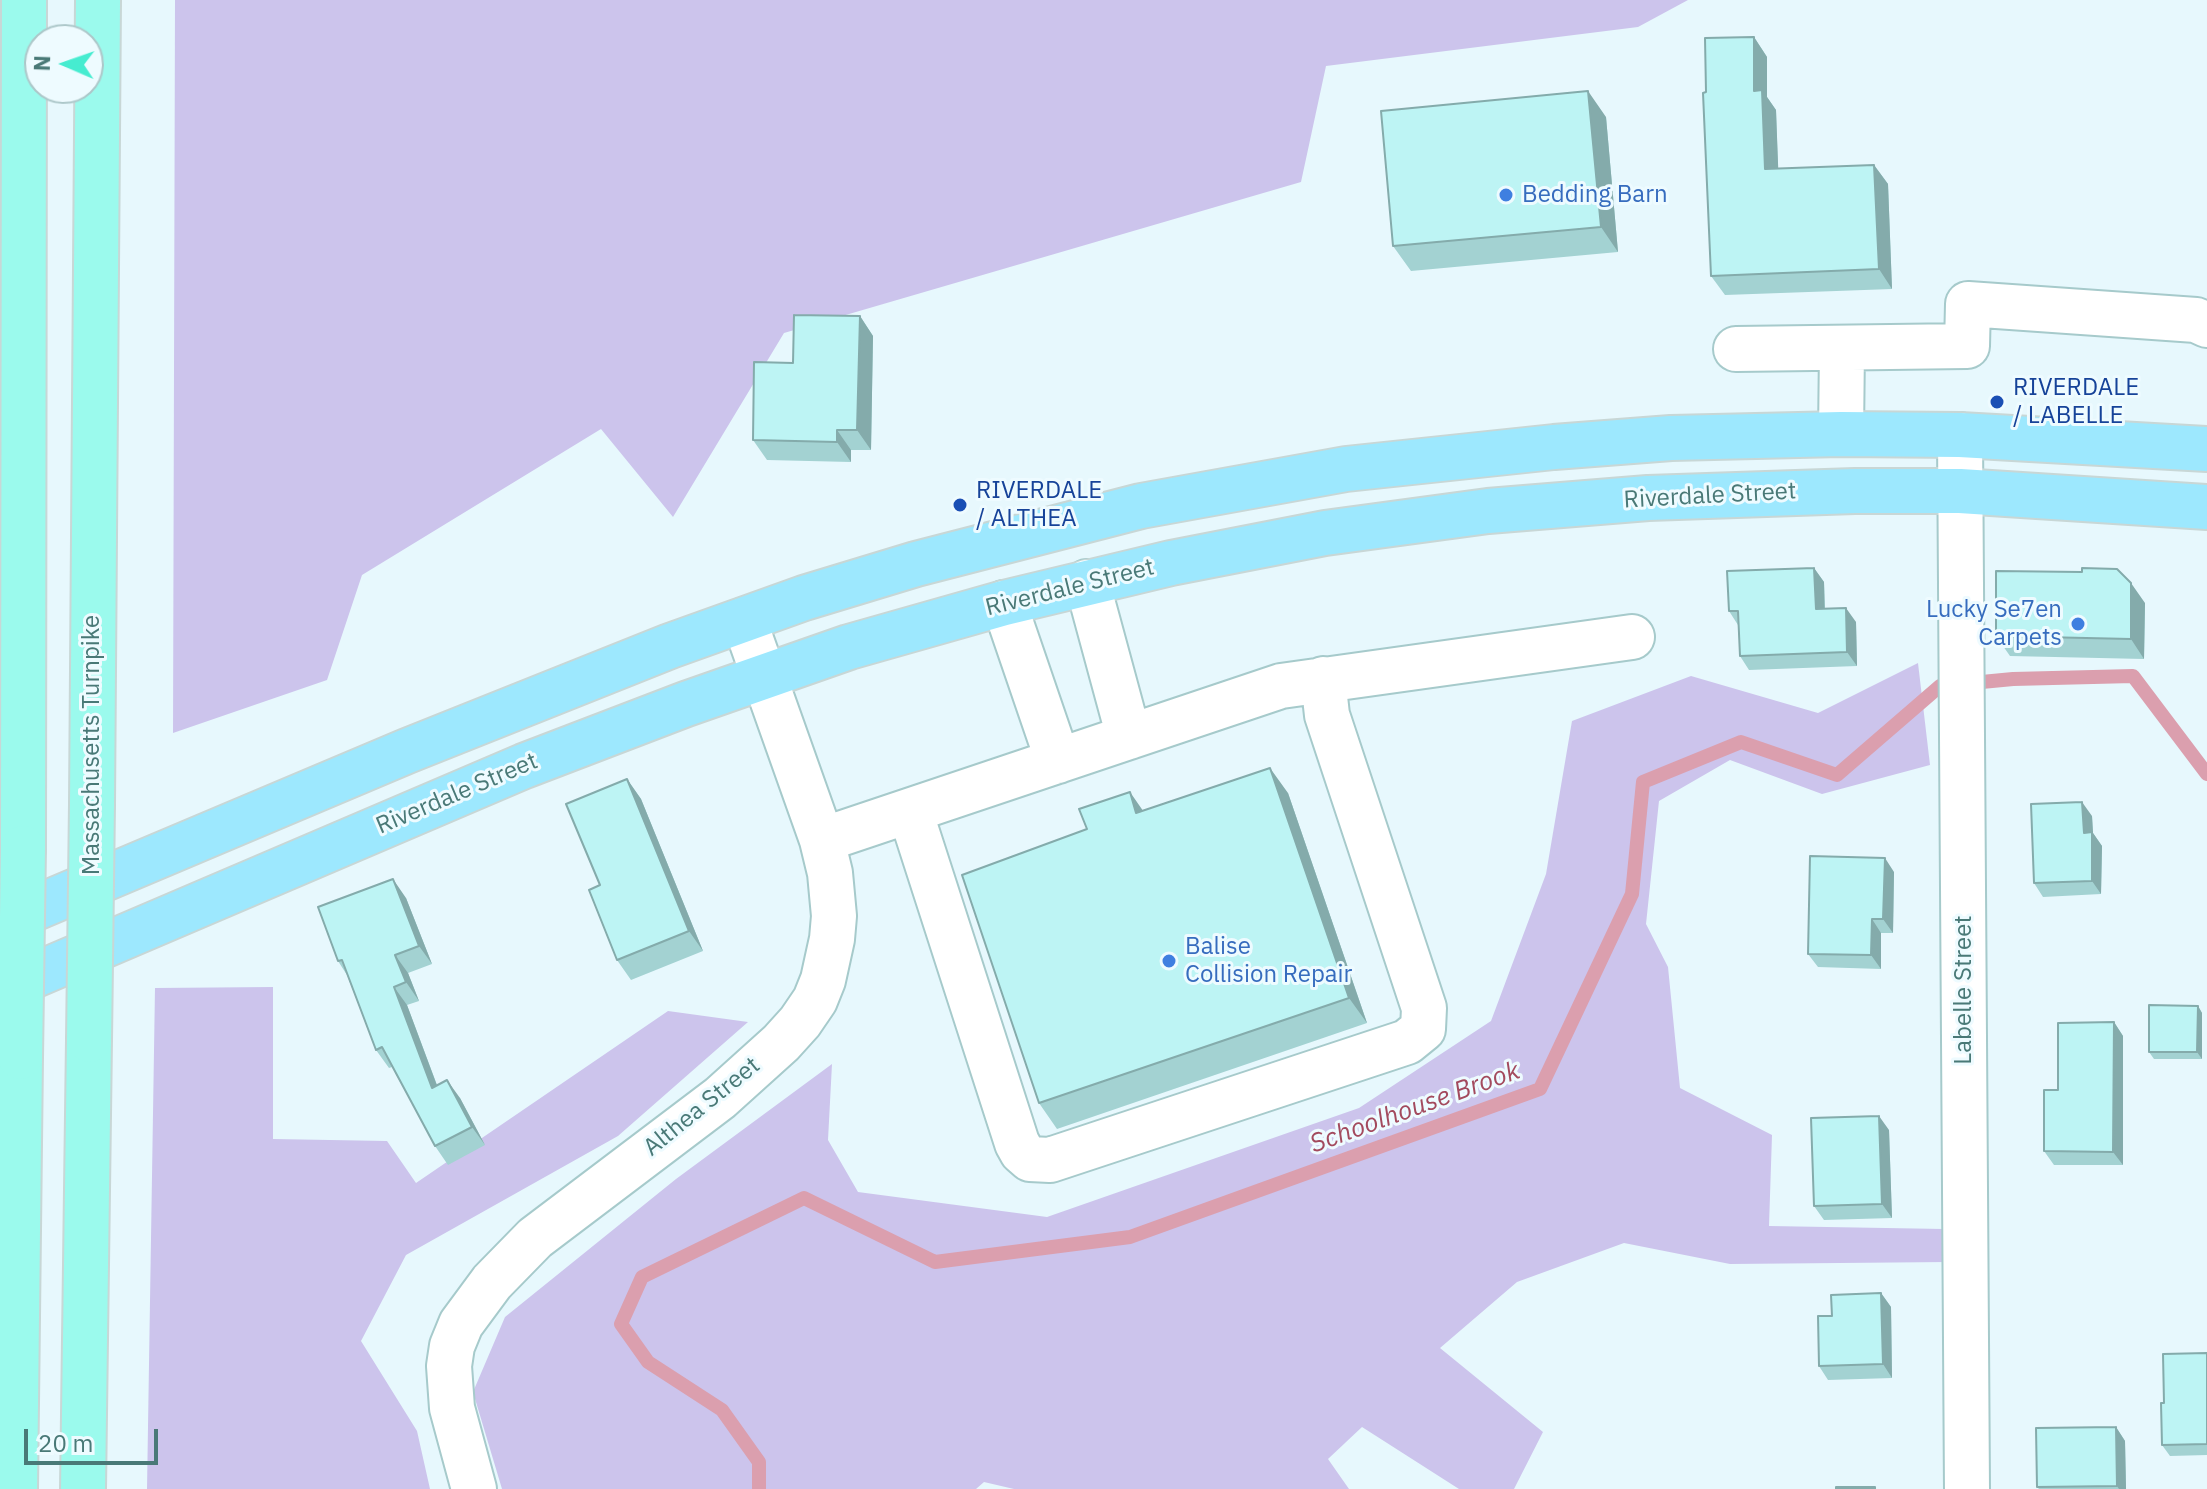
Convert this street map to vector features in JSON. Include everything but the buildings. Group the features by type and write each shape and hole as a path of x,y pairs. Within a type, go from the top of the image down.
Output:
{"highway":[{"path":"15,1489 23,848 24,0"},
{"name":"Massachusetts Turnpike","path":"83,1489 98,0"}],"main road":[{"path":"0,923 435,740 670,646 804,598 916,564 1028,533 1179,499 1346,469 1646,440 1841,434 1960,435 2207,449"},
{"name":"Riverdale Street","path":"0,990 524,766 764,675 849,647 1087,582 1310,536 1488,511 1749,493 1960,491 2207,507"}],"street":[{"path":"1736,349 1967,346 1968,304 2196,320 2207,325"},
{"path":"1841,434 1842,348"},
{"name":"Labelle Street","path":"1960,435 1967,1489"},
{"path":"1087,582 1129,737"},
{"path":"1004,603 1058,761"},
{"name":"Althea Street","path":"474,1489 452,1408 449,1366 452,1346 461,1324 492,1282 535,1238 720,1098 800,1022 815,1000 823,980 834,916 830,873 822,840 744,620"},
{"path":"822,840 1281,686 1632,637"},
{"path":"910,811 1019,1148 1035,1161 1050,1160 1407,1042 1423,1029 1424,1008 1327,715 1323,679"}],"shaded area":[{"path":"175,0 1688,0 1638,27 1326,66 1301,182 784,333 673,517 601,429 362,575 327,680 173,733"},
{"path":"1918,663 1930,765 1822,794 1730,760 1659,801 1646,924 1668,967 1680,1088 1772,1135 1769,1226 1944,1229 1948,1262 1730,1264 1624,1243 1517,1282 1440,1348 1543,1432 1514,1489 1459,1489 1362,1427 1328,1459 1349,1489 1014,1489 984,1482 976,1489 502,1489 473,1392 505,1317 676,1179 832,1064 828,1140 858,1192 1047,1217 1359,1108 1491,1021 1546,874 1572,721 1691,676 1818,713"},
{"path":"273,987 273,1139 387,1141 416,1183 668,1011 748,1022 618,1136 406,1255 361,1341 417,1431 430,1489 147,1489 155,988"}],"waterway":[{"name":"Schoolhouse Brook","path":"759,1489 759,1462 722,1410 648,1362 621,1324 642,1277 804,1198 935,1262 1130,1237 1540,1089 1632,894 1643,782 1741,742 1837,775 1940,686 2013,679 2133,676 2207,774"}],"place":[{"name":"Bedding Barn","path":"1506,195"},
{"name":"RIVERDALE / LABELLE","path":"1997,402"},
{"name":"RIVERDALE / ALTHEA","path":"960,505"},
{"name":"Lucky Se7en Carpets","path":"2078,624"},
{"name":"Balise Collision Repair","path":"1169,961"}]}
